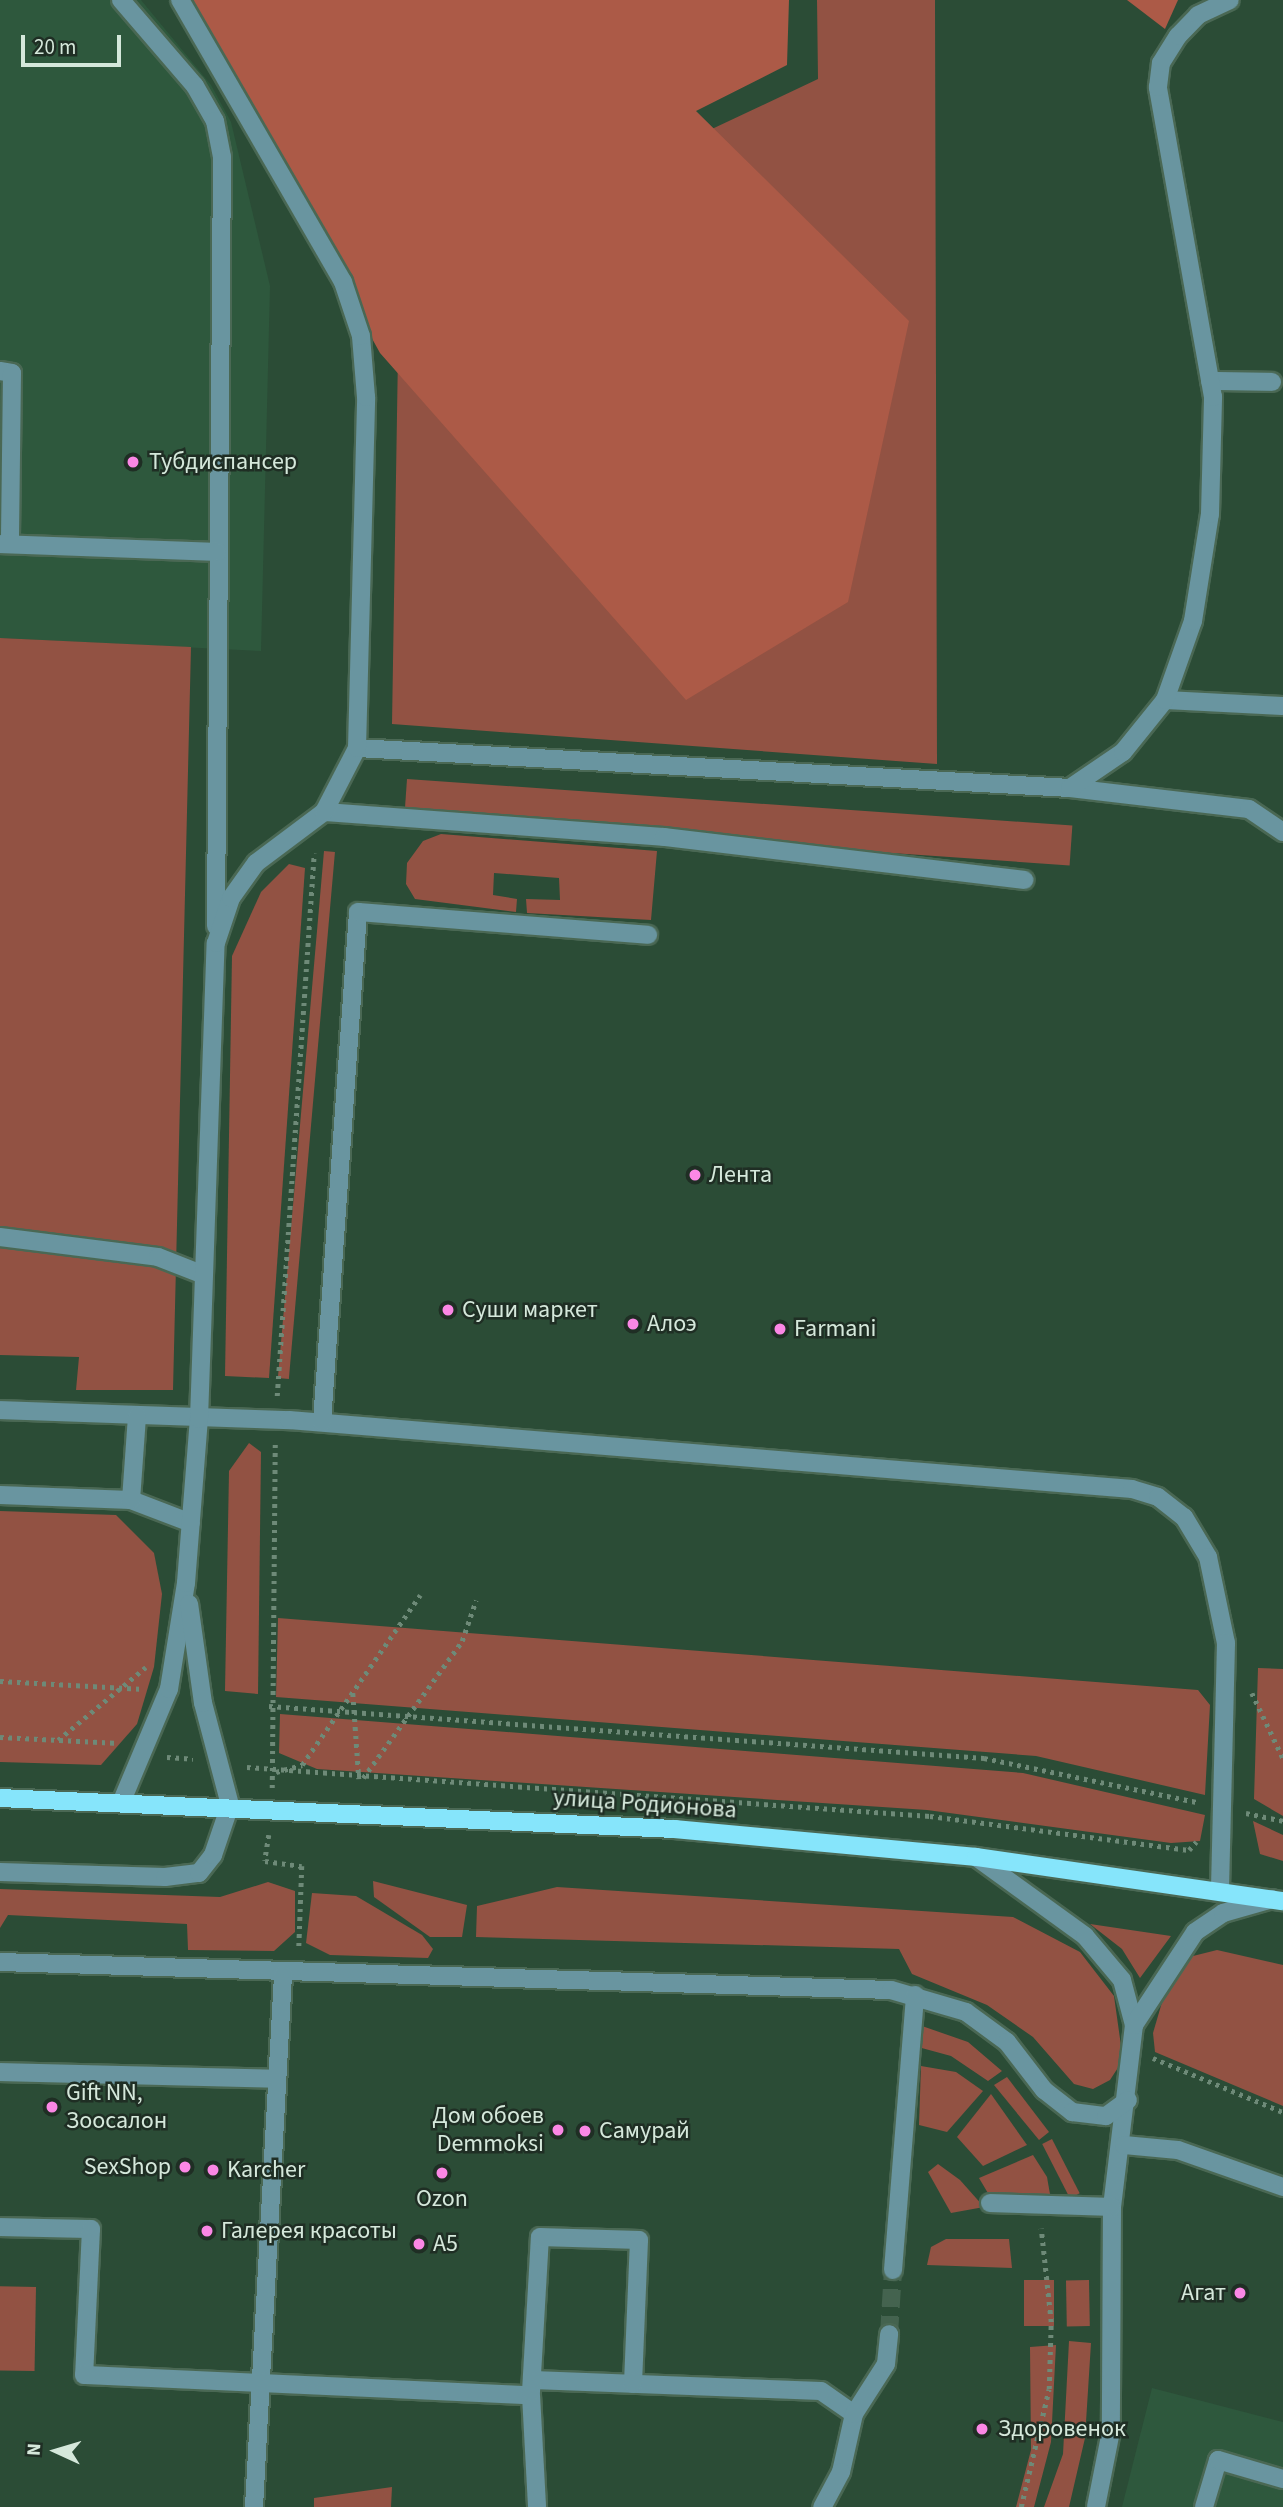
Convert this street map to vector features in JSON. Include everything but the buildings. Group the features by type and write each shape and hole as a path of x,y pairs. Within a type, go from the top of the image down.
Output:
{"main road":[{"name":"улица Родионова","path":"0,1798 230,1805 675,1829 976,1857 1220,1888 1278,1900"}],"street":[{"path":"121,0 195,86 215,121 222,158 216,943 199,1419 186,1583 169,1689 141,1745 121,1803"},
{"path":"180,0 343,282 361,336 366,397 357,748 345,782 324,812 257,863 231,898 216,943"},
{"path":"1070,788 1123,752 1165,700 1183,665 1210,514 1210,381 1158,87 1161,63 1178,36 1198,15 1230,0"},
{"path":"0,370 12,373 5,544 217,552"},
{"path":"1210,381 1272,382"},
{"path":"1165,700 1283,706"},
{"path":"357,748 1070,788 1249,809 1283,832"},
{"path":"324,812 664,837 1024,880"},
{"path":"322,1422 358,912 648,935"},
{"path":"0,1237 158,1257 204,1275"},
{"path":"0,1410 322,1422 1132,1489 1158,1497 1184,1517 1208,1557 1225,1661 1220,1888"},
{"path":"131,1500 136,1416"},
{"path":"0,1495 131,1500 191,1523"},
{"path":"0,1872 199,1873 213,1856 230,1805 203,1703 186,1583"},
{"path":"976,1857 1085,1936 1122,1980 1134,2025 1124,2145 1112,2207 1111,2431 1096,2507"},
{"path":"1134,2025 1195,1932 1223,1913 1278,1900"},
{"path":"0,1962 283,1975 833,1985 915,1995 966,2012 1007,2042 1044,2090 1072,2112 1106,2116 1128,2099"},
{"path":"254,2507 258,2382 283,1975"},
{"path":"892,2270 915,1995"},
{"path":"0,2072 277,2079"},
{"path":"1124,2145 1178,2150 1283,2187"},
{"path":"990,2203 1112,2207"},
{"path":"0,2227 91,2230 84,2375 258,2382 532,2387 633,2384 821,2390 854,2414"},
{"path":"537,2507 532,2387 540,2237 639,2239 633,2384"},
{"path":"822,2507 841,2472 854,2414 886,2364 889,2334"},
{"path":"1204,2507 1218,2460 1283,2479"}],"path":[{"path":"420,1595 302,1765 271,1773 930,1816 1189,1850 1202,1835"},
{"path":"361,1779 462,1641 476,1600"},
{"path":"1225,1661 1251,1692 1283,1758"},
{"path":"0,1681 169,1689"},
{"path":"58,1740 120,1688"},
{"path":"353,1692 361,1779"},
{"path":"269,1706 984,1758 1283,1821"},
{"path":"0,1737 141,1745"},
{"path":"1133,2049 1283,2112"},
{"path":"1021,2507 1049,2389 1051,2322 1038,2205"}],"shaded area":[{"name":"Тубдиспансер","path":"0,0 141,0 211,85 231,122 270,286 261,651 0,638"},
{"path":"185,0 789,0 787,65 696,111 909,321 848,602 686,700 380,353"},
{"path":"817,0 935,0 937,764 392,724 398,353 680,144 818,79"},
{"path":"1127,0 1178,0 1165,29"},
{"path":"0,638 191,647 173,1390 76,1390 79,1357 0,1355"},
{"path":"407,779 1072,826 1070,865 404,819"},
{"path":"441,834 657,851 651,920 527,913 526,899 560,900 559,878 494,873 493,895 517,899 516,912 415,899 406,884 407,863 423,841"},
{"path":"324,851 335,852 289,1379 278,1378"},
{"path":"289,864 305,868 269,1378 225,1376 232,956 261,892"},
{"path":"249,1443 261,1452 258,1694 225,1691 229,1471"},
{"path":"0,1511 116,1515 154,1553 162,1594 154,1667 137,1724 101,1765 0,1762"},
{"path":"278,1618 1198,1690 1210,1705 1205,1795 1036,1756 276,1697"},
{"path":"1258,1668 1283,1669 1283,1816 1254,1799"},
{"path":"280,1714 1023,1773 1205,1815 1200,1841 1171,1843 927,1810 317,1769 279,1753"},
{"path":"1253,1821 1283,1835 1283,1861 1260,1854"},
{"path":"373,1881 467,1905 462,1937 430,1937 374,1897"},
{"path":"268,1882 295,1891 295,1932 274,1951 188,1950 187,1924 8,1915 0,1928 0,1889 220,1897"},
{"path":"557,1887 1013,1917 1080,1952 1114,1996 1123,2060 1110,2080 1093,2089 1074,2084 1033,2037 987,2005 912,1974 899,1949 476,1937 477,1906"},
{"path":"312,1893 356,1896 422,1935 433,1949 428,1958 330,1955 306,1943"},
{"path":"1090,1924 1171,1936 1140,1978 1122,1949"},
{"path":"1217,1950 1283,1965 1283,2106 1155,2052 1153,2033 1165,1992 1189,1957"},
{"path":"922,2026 968,2042 1002,2071 988,2081 951,2056 918,2047"},
{"path":"921,2066 956,2072 983,2091 947,2132 919,2125"},
{"path":"1007,2077 1049,2132 1039,2140 994,2085"},
{"path":"991,2094 1027,2145 983,2166 957,2137"},
{"path":"1052,2139 1080,2193 1070,2198 1042,2144"},
{"path":"1033,2155 1047,2177 1051,2200 992,2200 979,2178"},
{"path":"938,2164 960,2180 984,2207 951,2213 928,2172"},
{"path":"946,2239 1009,2239 1012,2268 927,2265 931,2247"},
{"path":"1024,2280 1054,2280 1054,2326 1024,2326"},
{"path":"1066,2280 1089,2280 1090,2326 1067,2326"},
{"path":"0,2286 36,2287 35,2371 0,2370"},
{"path":"1069,2341 1091,2343 1085,2438 1069,2507 1044,2507 1063,2454"},
{"path":"1056,2345 1051,2442 1034,2507 1016,2507 1031,2450 1030,2347"},
{"path":"1152,2388 1283,2422 1283,2507 1122,2507"},
{"path":"392,2487 391,2507 314,2507 314,2498"}],"tunnel":[{"path":"889,2334 893,2270"}],"place":[{"name":"Тубдиспансер","path":"133,462"},
{"name":"Лента","path":"695,1175"},
{"name":"Суши маркет","path":"448,1310"},
{"name":"Алоэ","path":"633,1324"},
{"name":"Farmani","path":"780,1329"},
{"name":"Gift NN, Зоосалон","path":"52,2107"},
{"name":"Дом обоев Demmoksi","path":"558,2130"},
{"name":"Самурай","path":"585,2131"},
{"name":"SexShop","path":"185,2167"},
{"name":"Karcher","path":"213,2170"},
{"name":"Ozon","path":"442,2173"},
{"name":"Галерея красоты","path":"207,2231"},
{"name":"А5","path":"419,2244"},
{"name":"Агат","path":"1240,2293"},
{"name":"Здоровенок","path":"982,2429"}]}
